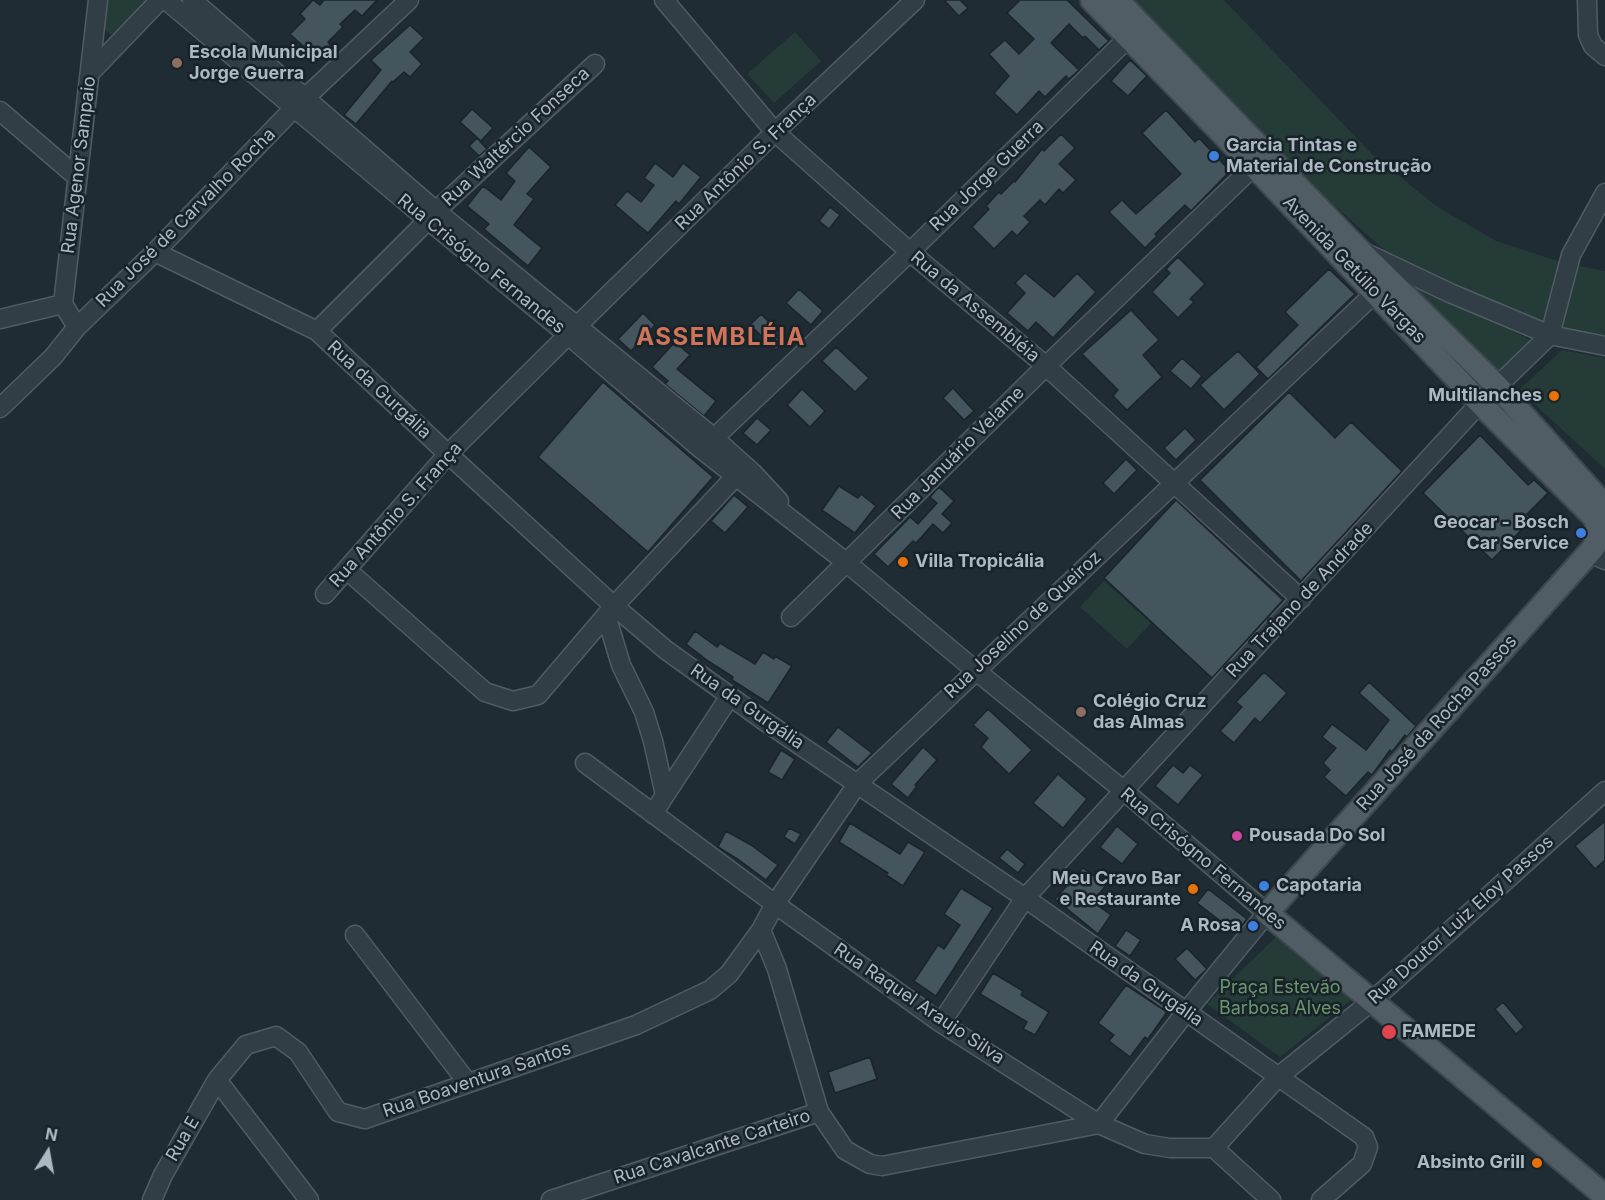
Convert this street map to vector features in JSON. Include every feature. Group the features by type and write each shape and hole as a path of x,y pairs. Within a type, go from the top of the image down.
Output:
{"main road":[{"name":"Avenida Getúlio Vargas","path":"1092,0 1594,517 1598,531 1596,553"},
{"name":"Avenida Getúlio Vargas","path":"1117,0 1359,250 1497,386 1605,509"},
{"name":"Rua José da Rocha Passos","path":"1267,913 1596,553"},
{"name":"Rua Crisógno Fernandes","path":"1267,913 1605,1196"}],"street":[{"name":"Rua Agenor Sampaio","path":"63,304 98,0"},
{"path":"90,73 160,0"},
{"name":"Rua Crisógno Fernandes","path":"166,0 300,102"},
{"name":"Rua Crisógno Fernandes","path":"192,0 300,102 432,215 573,330 714,438 769,489 799,526"},
{"name":"Rua José de Carvalho Rocha","path":"0,408 53,357 76,327 155,252 300,102 409,0"},
{"name":"Rua da Assembléia","path":"664,0 775,132 910,252 1046,366 1301,599"},
{"name":"Rua Antônio S. França","path":"326,594 448,454 775,132 915,0"},
{"path":"1587,0 1588,35 1593,46 1605,56"},
{"name":"Rua Jorge Guerra","path":"714,438 910,252 1128,38"},
{"name":"Rua Waltércio Fonseca","path":"317,331 432,215 595,64"},
{"path":"0,111 76,177"},
{"name":"Rua Januário Velame","path":"791,617 1046,366 1254,166"},
{"path":"1550,335 1571,255 1605,193"},
{"path":"1359,250 1450,293 1550,335 1605,346"},
{"name":"Rua da Gurgália","path":"155,252 317,331 610,611 763,720 1026,898 1364,1137 1368,1147 1362,1164 1321,1200"},
{"name":"Rua Joselino de Queiroz","path":"710,990 729,974 761,930 775,904 858,783 1376,292"},
{"path":"0,319 63,304 76,327"},
{"name":"Rua Crisógno Fernandes","path":"573,330 735,477 847,563 1123,790 1267,913"},
{"name":"Rua Trajano de Andrade","path":"941,1023 1026,898 1480,402 1550,335"},
{"path":"347,570 485,692 513,701 538,695 610,611 735,477"},
{"path":"610,611 621,665 649,726 665,795"},
{"path":"653,814 730,696"},
{"name":"Rua Raquel Araujo Silva","path":"585,762 775,904 941,1023 1099,1124 1152,1146 1214,1148"},
{"name":"Rua Doutor Luiz Eloy Passos","path":"1214,1148 1278,1077 1372,1001 1605,791"},
{"name":"Rua José da Rocha Passos","path":"1099,1124 1267,913"},
{"path":"761,930 777,969 819,1112"},
{"path":"355,935 467,1082"},
{"name":"Rua Boaventura Santos","path":"217,1080 246,1045 276,1036 298,1052 338,1112 365,1119 636,1025 710,990"},
{"path":"217,1080 309,1200"},
{"name":"Rua E","path":"152,1200 162,1174 217,1080"},
{"name":"Rua Cavalcante Carteiro","path":"551,1200 819,1112 845,1150 870,1164 882,1166 1099,1124"},
{"path":"1214,1148 1270,1200"}],"green space":[{"path":"102,0 150,0 117,34 110,34 102,27"},
{"path":"1134,0 1224,0 1371,153 1436,206 1496,241 1564,263 1605,271 1605,339 1560,333 1461,295 1388,253 1310,184"},
{"path":"795,32 821,61 774,103 747,74"},
{"path":"1386,267 1532,341 1495,374"},
{"path":"1562,350 1605,358 1605,469 1519,390"},
{"path":"1104,581 1151,623 1127,649 1080,607"},
{"name":"Praça Estevão Barbosa Alves","path":"1277,936 1354,998 1280,1057 1207,1004"}],"building":[{"path":"313,0 320,5 324,0 377,0 362,16 355,10 340,24 343,27 328,42 331,46 318,60 290,34 305,19 300,14"},
{"path":"944,0 960,0 968,8 959,16"},
{"path":"1020,0 1067,0 1109,41 1099,50 1069,24 1051,43 1079,70 1069,79 1066,76 1045,97 1039,91 1017,115 994,93 1009,76 989,54 1005,40 1019,54 1034,39 1007,13"},
{"path":"410,25 424,38 410,52 422,64 410,77 404,72 392,81 356,124 344,115 381,70 371,60"},
{"path":"1130,60 1147,76 1128,96 1111,81"},
{"path":"472,109 493,128 481,141 460,122"},
{"path":"1166,110 1195,142 1199,138 1230,171 1191,211 1185,205 1155,234 1157,236 1145,248 1109,212 1122,200 1136,214 1181,174 1142,133"},
{"path":"1061,134 1075,148 1059,164 1076,180 1063,193 1059,189 1045,205 1040,200 1024,216 1030,222 1017,236 1012,231 994,249 972,227 989,209 986,206 999,192 1001,194 1015,182 1042,149 1044,151"},
{"path":"477,138 487,149 479,156 469,146"},
{"path":"529,147 551,167 527,194 534,199 514,225 542,248 528,266 484,229 489,224 467,206 483,186 501,200 515,181 506,173"},
{"path":"655,163 673,177 683,163 701,177 679,204 676,201 648,233 615,205 627,191 641,202 654,185 644,178"},
{"path":"830,207 840,215 829,229 819,221"},
{"path":"1178,257 1205,284 1190,299 1194,302 1178,318 1152,292 1170,273 1166,269"},
{"path":"1329,269 1355,294 1268,379 1256,367 1298,325 1285,312"},
{"path":"1025,273 1054,297 1077,273 1096,292 1053,338 1036,322 1028,331 1007,313 1025,293 1015,283"},
{"path":"799,289 823,311 811,325 786,303"},
{"path":"1131,310 1159,340 1143,355 1162,377 1127,410 1113,396 1118,390 1082,354"},
{"path":"643,313 655,325 631,351 618,339"},
{"path":"761,314 786,339 776,350 750,325"},
{"path":"675,342 690,355 677,369 716,401 704,416 665,384 668,381 652,367"},
{"path":"836,347 869,378 855,392 822,361"},
{"path":"1238,351 1260,374 1224,410 1200,385"},
{"path":"1182,358 1202,376 1191,389 1170,371"},
{"path":"603,382 713,477 648,552 538,457"},
{"path":"953,388 974,411 964,420 943,398"},
{"path":"802,389 825,411 810,427 787,405"},
{"path":"1289,392 1335,438 1351,422 1402,471 1301,581 1200,480"},
{"path":"757,418 771,430 757,445 743,433"},
{"path":"1185,428 1196,440 1176,460 1164,448"},
{"path":"1480,435 1528,485 1534,480 1548,493 1527,514 1532,519 1492,560 1423,493"},
{"path":"1126,459 1137,470 1114,494 1103,483"},
{"path":"839,486 858,498 861,494 876,506 855,533 822,510"},
{"path":"939,487 954,501 942,514 952,523 943,533 933,524 916,543 913,541 888,567 874,554 910,517 918,524 937,503 930,497"},
{"path":"734,495 748,507 725,533 711,521"},
{"path":"1176,500 1283,600 1212,678 1104,578"},
{"path":"695,631 717,647 720,643 755,664 763,652 792,666 768,703 732,680 733,677 686,644"},
{"path":"1264,672 1287,693 1260,723 1255,718 1234,743 1220,731 1242,707 1236,702"},
{"path":"1369,682 1416,726 1407,737 1405,735 1392,752 1390,750 1372,775 1368,772 1346,796 1324,777 1330,770 1323,763 1336,748 1322,737 1332,724 1366,750 1389,720 1359,693"},
{"path":"988,709 1032,750 1009,774 981,747 988,738 973,725"},
{"path":"838,727 872,753 858,767 826,742"},
{"path":"923,747 937,760 915,785 917,786 908,798 891,784"},
{"path":"781,750 795,759 782,780 768,772"},
{"path":"1173,765 1183,773 1190,765 1203,775 1178,805 1155,786"},
{"path":"1058,774 1087,799 1063,828 1033,803"},
{"path":"1605,821 1605,860 1595,869 1575,846"},
{"path":"850,823 900,854 908,842 925,852 903,886 886,875 888,873 839,842"},
{"path":"1117,826 1138,844 1122,864 1100,847"},
{"path":"789,828 801,834 795,844 784,837"},
{"path":"726,831 751,845 778,865 766,880 718,847"},
{"path":"1007,849 1025,864 1018,873 999,858"},
{"path":"1083,868 1106,885 1093,902 1111,915 1098,934 1055,899"},
{"path":"961,888 993,908 936,996 914,981 938,945 944,949 960,925 944,914"},
{"path":"1208,889 1247,919 1236,933 1197,903"},
{"path":"1126,930 1141,940 1130,956 1115,946"},
{"path":"1187,948 1207,969 1195,980 1175,959"},
{"path":"993,973 1023,991 1021,995 1049,1012 1035,1035 1023,1029 1027,1022 980,994"},
{"path":"1126,985 1167,1012 1148,1039 1145,1037 1130,1057 1109,1041 1114,1035 1098,1023"},
{"path":"1503,1002 1524,1027 1516,1034 1495,1009"},
{"path":"870,1057 877,1079 835,1093 828,1072"}],"place":[{"name":"Escola Municipal Jorge Guerra","path":"177,63"},
{"name":"Garcia Tintas e Material de Construção","path":"1214,156"},
{"name":"Multilanches","path":"1554,396"},
{"name":"Geocar - Bosch Car Service","path":"1581,533"},
{"name":"Villa Tropicália","path":"903,562"},
{"name":"Colégio Cruz das Almas","path":"1081,712"},
{"name":"Pousada Do Sol","path":"1237,836"},
{"name":"Capotaria","path":"1264,886"},
{"name":"Meu Cravo Bar e Restaurante","path":"1193,889"},
{"name":"A Rosa","path":"1253,926"},
{"name":"FAMEDE","path":"1389,1032"},
{"name":"Absinto Grill","path":"1537,1163"}],"district":[{"name":"ASSEMBLÉIA","path":"721,338"}]}
